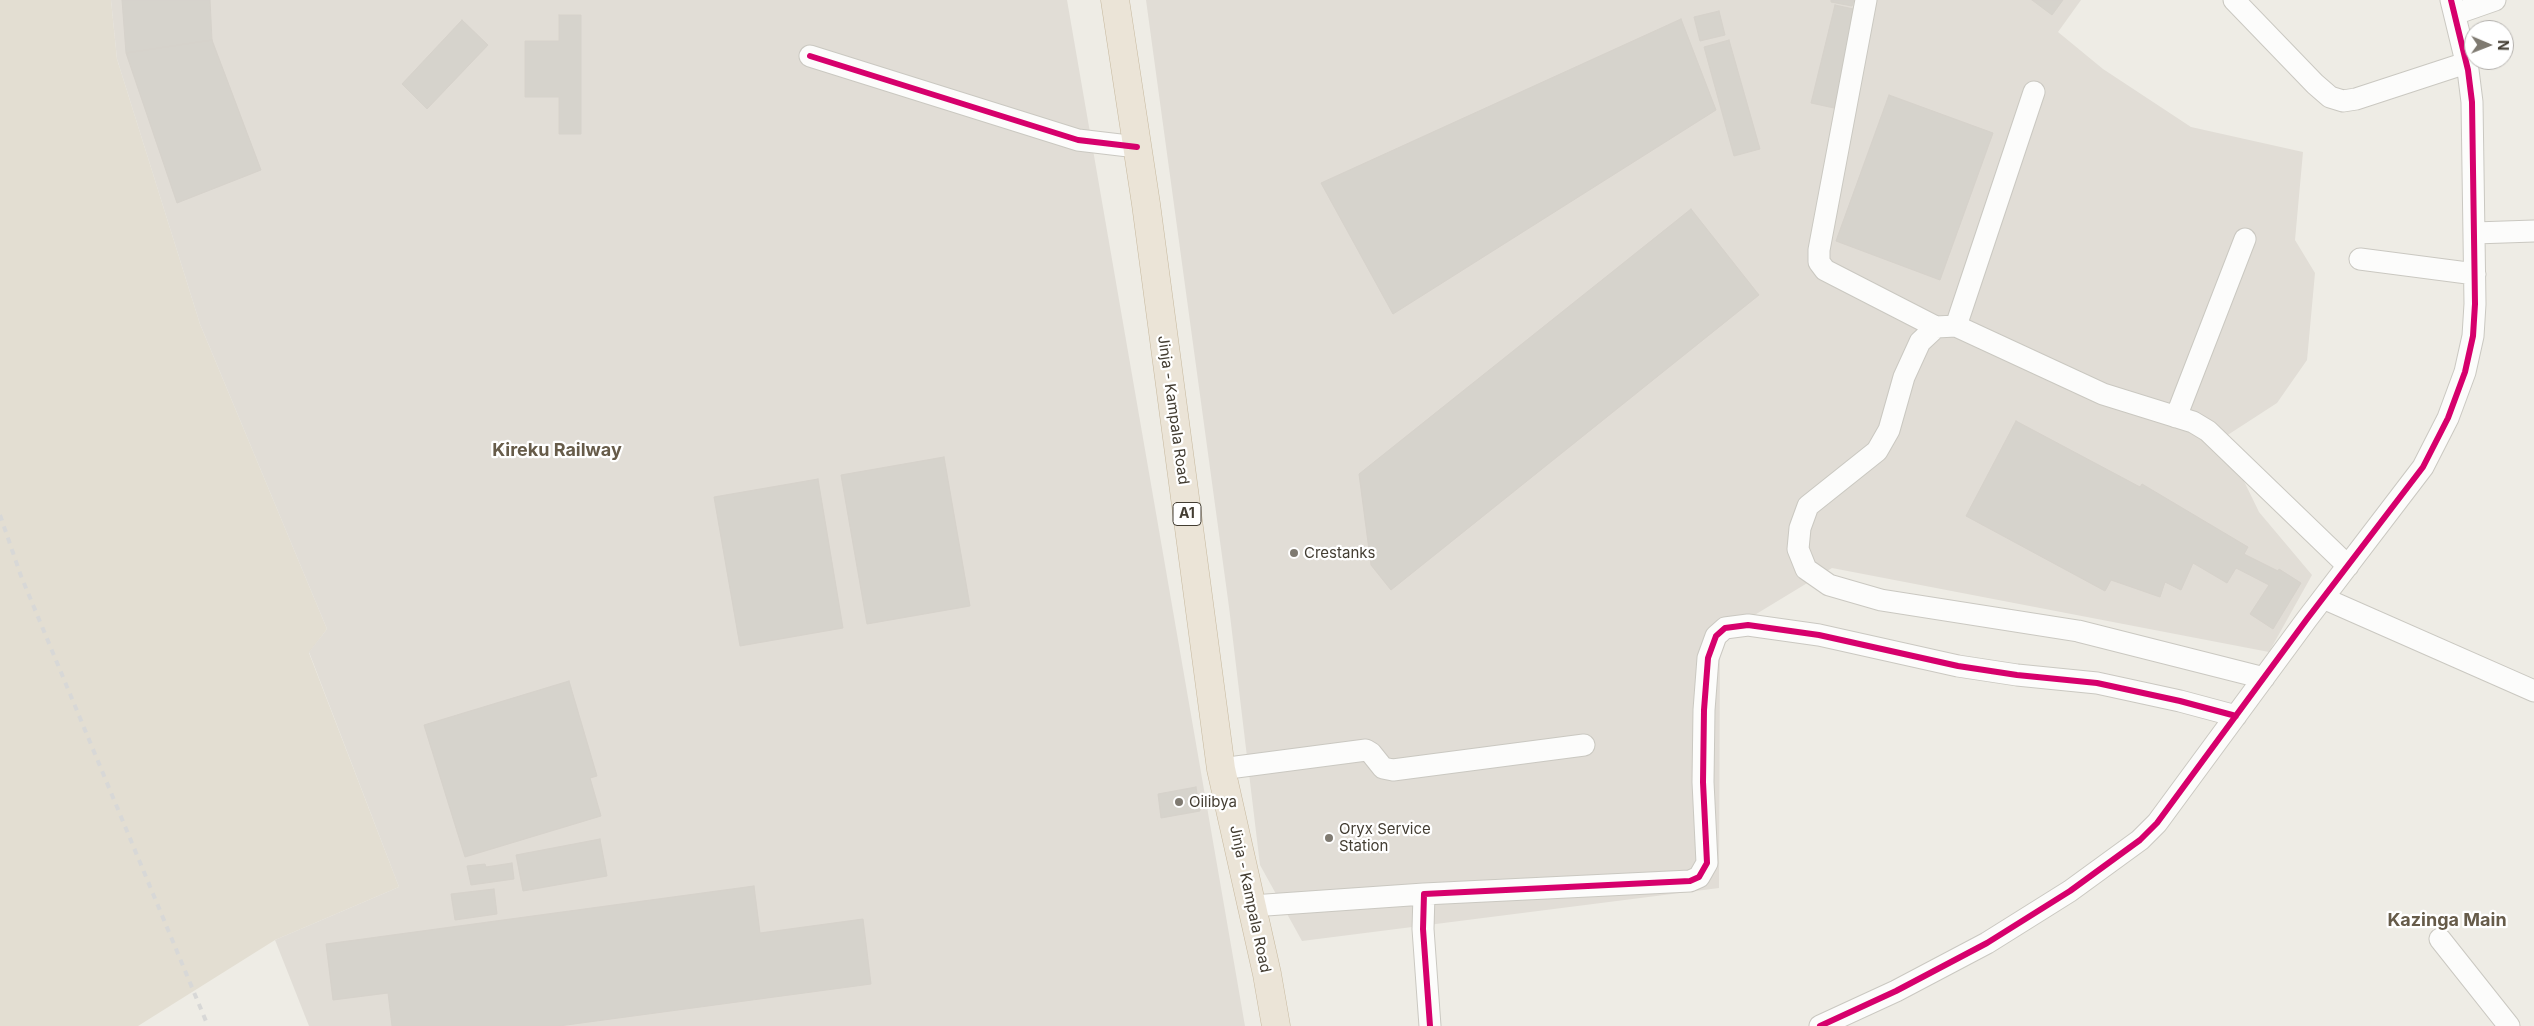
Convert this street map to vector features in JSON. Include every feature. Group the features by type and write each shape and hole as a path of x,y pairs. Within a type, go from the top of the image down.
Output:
{"highway":[{"name":"Jinja - Kampala Road","path":"1115,0 1137,147 1221,769 1252,906 1276,1026"}],"street":[{"path":"1866,0 1819,250 1819,262 1825,270 1946,326 2103,394 2193,422 2208,431 2348,566"},
{"path":"2234,0 2315,84 2330,97 2343,100 2356,99 2464,64"},
{"path":"2464,54 2453,7 2495,0"},
{"path":"810,56 1078,140 1137,147"},
{"path":"1820,1026 1896,991 1987,943 2070,892 2120,855 2157,823 2323,598 2423,467 2448,418 2465,372 2473,336 2475,134 2467,70"},
{"path":"2034,92 1946,326 1920,342 1904,377 1889,430 1877,451 1808,506 1800,528 1798,549 1806,569 1829,585 1881,600 2078,631 2264,678"},
{"path":"2475,233 2534,231"},
{"path":"2176,417 2245,239"},
{"path":"2360,259 2475,274"},
{"path":"2323,598 2534,691"},
{"path":"1252,906 1424,894 1690,881 1699,877 1707,863 1703,782 1704,710 1708,658 1716,636 1725,628 1737,625 1819,635 1966,668 2097,683 2180,700 2236,716"},
{"path":"1221,769 1366,750 1371,753 1383,768 1393,770 1584,745"},
{"path":"1424,894 1423,929 1430,1026"},
{"path":"2440,939 2509,1026"}],"shaded area":[{"path":"0,0 111,0 117,59 200,324 327,629 309,653 399,887 275,940 138,1026 0,1026"},
{"path":"111,0 1067,0 1245,1026 309,1026 275,940 399,887 309,652 327,629 200,324 117,59"},
{"path":"1146,0 2081,0 2058,32 2103,69 2191,127 2303,152 2295,240 2315,273 2307,360 2277,403 2223,438 2259,512 2312,575 2269,652 1832,568 1720,636 1719,888 1302,941 1260,865 1229,607"}],"building":[{"path":"122,0 210,0 212,40 126,53"},
{"path":"1831,0 1854,0 1852,6 1831,2"},
{"path":"2032,0 2063,0 2052,15"},
{"path":"1835,5 1858,10 1834,108 1811,103"},
{"path":"1719,11 1725,35 1700,41 1694,17"},
{"path":"559,15 581,15 581,134 559,134 559,97 525,97 525,41 559,41"},
{"path":"1681,19 1716,110 1393,314 1321,183"},
{"path":"462,20 488,45 427,109 402,84"},
{"path":"212,40 261,170 177,203 126,53"},
{"path":"1729,40 1760,149 1734,156 1704,47"},
{"path":"1889,95 1993,133 1940,280 1836,241"},
{"path":"1691,209 1759,295 1391,590 1371,565 1359,474"},
{"path":"2016,421 2140,487 2142,484 2248,547 2244,554 2278,571 2279,569 2301,583 2273,629 2250,614 2269,585 2236,568 2227,583 2193,563 2181,590 2165,582 2160,597 2111,580 2105,591 1966,516"},
{"path":"944,457 970,606 867,624 841,475"},
{"path":"818,479 843,628 740,646 714,497"},
{"path":"569,681 597,776 590,778 601,816 465,857 424,725"},
{"name":"Oilibya","path":"1196,787 1200,811 1161,818 1158,794"},
{"path":"600,839 607,876 523,891 516,855"},
{"path":"512,863 514,879 471,885 467,866 485,864 486,867"},
{"path":"754,886 760,933 863,919 871,984 559,1026 392,1026 388,993 333,1000 326,944"},
{"path":"494,889 497,914 455,920 451,894"}],"railway":[{"path":"0,515 21,576 208,1026"}],"cycle path":[{"path":"1820,1026 1896,991 1987,943 2070,891 2140,840 2157,823 2307,619 2423,467 2448,418 2465,372 2473,336 2475,304 2472,102 2468,70 2451,0"},
{"path":"810,56 1078,140 1137,147"},
{"path":"1430,1026 1423,929 1424,894 1690,881 1699,877 1707,863 1703,782 1704,710 1708,658 1716,636 1725,628 1748,625 1819,635 1958,666 2017,675 2097,683 2180,701 2236,716"}],"place":[{"name":"Crestanks","path":"1294,553"},
{"name":"Oilibya","path":"1179,802"},
{"name":"Oryx Service Station","path":"1329,838"}],"district":[{"name":"Kireku Railway","path":"557,451"},
{"name":"Kazinga Main","path":"2447,921"}]}
